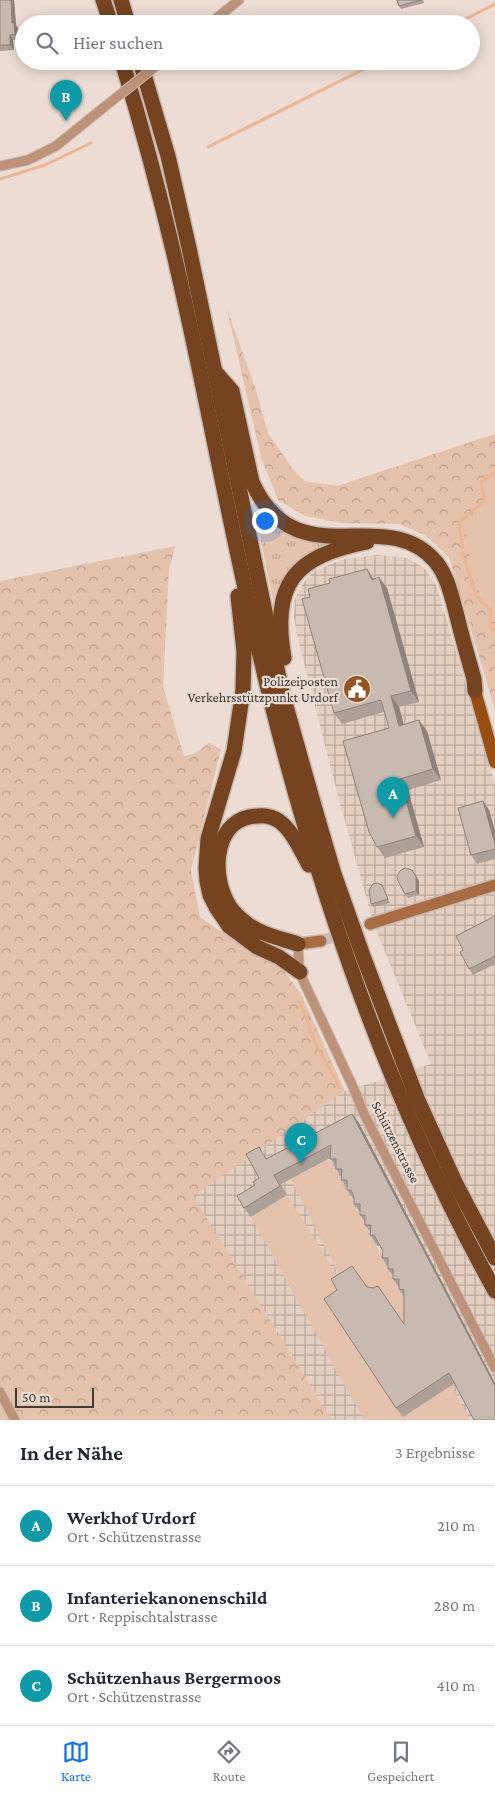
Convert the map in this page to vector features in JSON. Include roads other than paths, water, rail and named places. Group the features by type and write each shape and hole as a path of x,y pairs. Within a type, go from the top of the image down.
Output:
{"highway":[{"path":"103,0 108,15"},
{"path":"121,0 125,15"},
{"path":"125,70 148,150 186,310 269,692 298,805 325,892 364,1003 403,1104 445,1196 495,1291"},
{"path":"143,70 170,166 189,248 268,626 296,745 334,874 396,1045 436,1141 495,1258"},
{"path":"216,373 232,391 249,470 255,488 265,504 284,524 296,529 335,543 382,542 397,545 410,550 430,566 444,590 469,680 475,691"},
{"path":"229,513 227,542 238,600 242,634 243,690 234,751 208,838 206,868 210,895 229,926 257,947 279,957 300,972"},
{"path":"296,745 294,704 282,645 280,609 286,589 296,574 335,543"},
{"path":"298,944 257,931 234,913 226,900 218,872 220,845 225,834 232,825 242,819 258,816 273,818 281,822 292,835 325,892"},
{"path":"245,938 280,948 298,944"}],"main road":[{"path":"475,691 495,762"},
{"path":"370,924 495,885"},
{"path":"298,944 321,941"}],"street":[{"path":"220,15 239,0"},
{"path":"0,166 28,160 56,146 151,70"},
{"name":"Schützenstrasse","path":"298,944 300,972 364,1114 495,1368"},
{"path":"0,1392 15,1420"}],"waterway":[{"path":"473,15 495,4"},
{"path":"208,147 362,70"},
{"path":"0,179 45,165 91,143"},
{"path":"495,472 481,482 485,500 459,523 464,558 476,596 491,611 490,626 495,631"},
{"path":"298,1001 307,1019 311,1034 339,1088"}],"tunnel":[{"path":"321,941 370,924"}],"place":[{"name":"Infanteriekanonenschild","path":"66,121"},
{"name":"Polizeiposten Verkehrsstützpunkt Urdorf","path":"357,689"},
{"name":"Werkhof Urdorf","path":"393,818"},
{"name":"Schützenhaus Bergermoos","path":"301,1164"}]}
